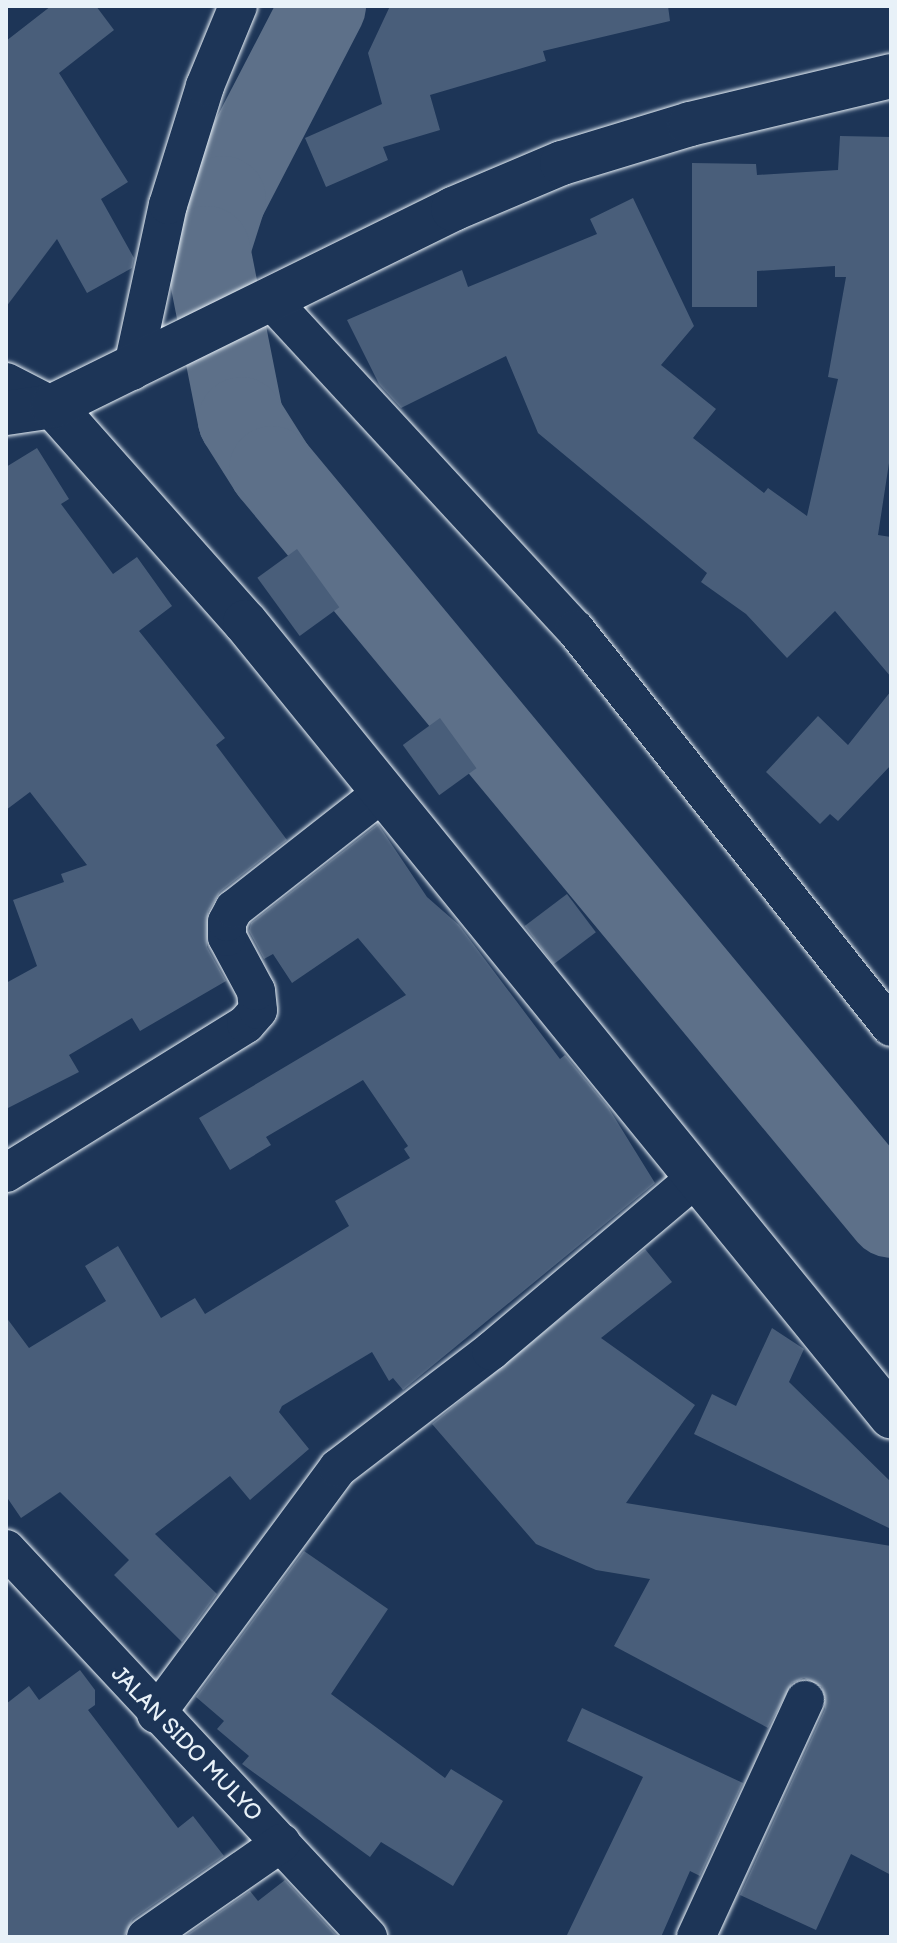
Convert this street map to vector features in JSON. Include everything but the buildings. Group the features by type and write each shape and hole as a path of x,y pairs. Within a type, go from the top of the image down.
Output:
{"street":[{"path":"132,371 168,205 205,86 238,6"},
{"path":"6,413 53,406 132,371 453,209 562,163 690,124 891,76"},
{"path":"260,304 575,629 891,1027"},
{"path":"6,382 53,406 216,588 891,1416"},
{"path":"6,1173 246,1024 258,1010 256,991 227,937 227,922 243,902 382,793"},
{"path":"156,1714 338,1468 491,1351 697,1177"},
{"name":"JALAN SIDO MULYO","path":"6,1549 156,1714 368,1937"},
{"path":"696,1937 805,1700"},
{"path":"146,1937 281,1843"}],"waterway":[{"path":"323,6 223,199 207,249 241,420 272,469 891,1215"}]}
